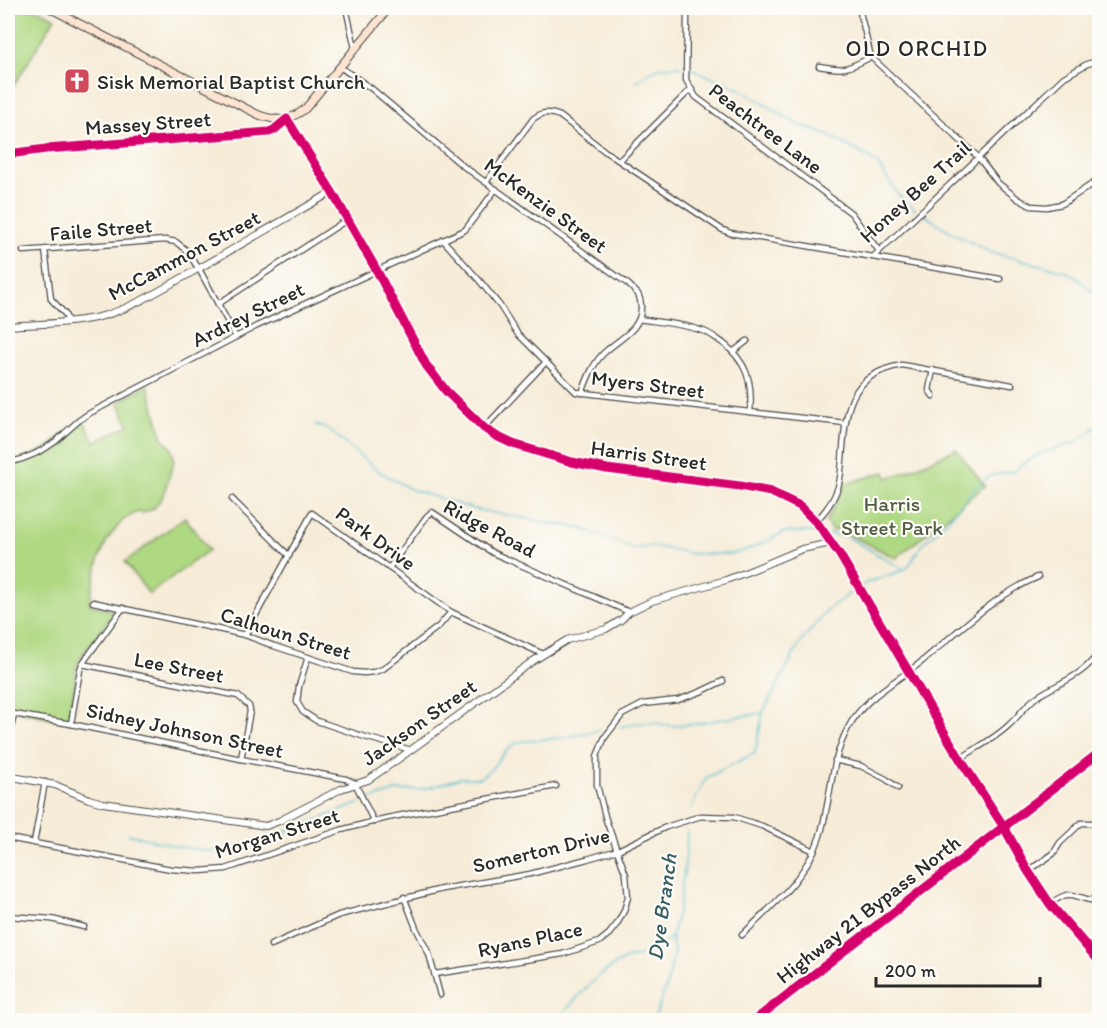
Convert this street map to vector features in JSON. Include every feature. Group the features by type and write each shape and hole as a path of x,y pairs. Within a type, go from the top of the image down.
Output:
{"main road":[{"path":"8,10 14,8"},
{"path":"49,8 270,119 287,119 305,109 389,8"},
{"name":"Highway 21 Bypass North","path":"754,1020 1100,752"}],"street":[{"path":"346,8 355,48"},
{"name":"Peachtree Lane","path":"686,8 686,80 696,97 851,213 879,251"},
{"path":"687,16 691,8"},
{"path":"859,8 871,57 978,157 998,183 1018,199 1031,207 1062,204 1100,178"},
{"path":"819,66 837,70 845,69 871,57"},
{"name":"Honey Bee Trail","path":"486,182 533,119 544,112 560,116 606,152 730,233 873,257 1064,77 1087,64 1100,60"},
{"name":"McKenzie Street","path":"340,68 372,88 463,166 628,284 639,296 641,306 639,319"},
{"path":"620,160 691,89"},
{"name":"Massey Street","path":"8,154 268,132 287,119"},
{"name":"Harris Street","path":"287,119 378,271 426,365 446,391 484,428 513,444 572,462 607,469 740,486 771,492 800,506 840,555 960,759 1004,826 1028,871 1050,904 1100,962"},
{"name":"Ardrey Street","path":"8,463 27,458 54,442 80,418 236,337 465,230 496,189"},
{"name":"McCammon Street","path":"8,326 68,322 100,317 125,308 146,299 332,192"},
{"path":"218,304 348,219"},
{"name":"Faile Street","path":"23,251 165,240 176,242 186,250 198,269 236,337"},
{"name":"Myers Street","path":"443,240 500,306 517,333 576,392 845,423"},
{"path":"45,250 51,299 65,314 68,322"},
{"path":"873,257 1000,279"},
{"path":"582,393 599,358 609,347 628,333 639,319 703,331 733,352 749,378 750,412"},
{"path":"733,352 747,341"},
{"path":"484,428 545,363"},
{"path":"815,522 828,507 837,490 846,415 860,385 870,377 888,368 902,365 1012,385"},
{"path":"933,370 929,390 933,396"},
{"path":"232,498 289,556"},
{"name":"Ridge Road","path":"389,568 432,512 493,553 629,612"},
{"name":"Park Drive","path":"245,635 312,513 451,612 543,654"},
{"name":"Jackson Street","path":"8,776 45,782 103,803 266,826 341,789 368,780 543,654 567,640 606,629 629,612 652,602 726,580 802,549 831,543"},
{"path":"742,935 796,881 814,851 827,808 835,760 846,731 856,714 867,702 909,672 1006,593 1038,577"},
{"name":"Calhoun Street","path":"93,602 245,635 364,674 383,669 439,626 451,612"},
{"path":"71,724 82,664 123,608"},
{"path":"960,759 1009,726 1029,702 1040,694 1079,674 1100,651"},
{"path":"308,657 299,686 297,702 303,712 317,721 411,750"},
{"name":"Lee Street","path":"82,664 238,696 249,706 250,711 241,759"},
{"name":"Ryans Place","path":"435,974 563,954 599,942 609,934 624,911 628,897 626,875 606,820 597,784 597,756 605,736 622,715 643,704 678,700 723,681"},
{"path":"8,743 11,714"},
{"name":"Sidney Johnson Street","path":"11,714 346,779 355,784"},
{"path":"835,760 861,766 898,788"},
{"path":"34,843 45,782"},
{"path":"355,784 374,822"},
{"name":"Morgan Street","path":"8,838 171,869 199,871 226,869 341,830 399,815 556,786"},
{"name":"Somerton Drive","path":"271,945 339,915 441,889 530,874 618,850 666,827 701,816 734,817 762,826 814,851"},
{"path":"1028,871 1053,854 1060,843 1081,824 1090,823 1100,829"},
{"path":"1050,904 1069,894 1094,901 1100,900"},
{"path":"404,897 429,954 440,995"},
{"path":"8,916 51,919 84,927"}],"green space":[{"path":"28,8 42,11 55,18 8,95 8,19 18,9"},
{"path":"148,385 163,439 172,448 174,462 162,498 153,509 142,513 137,512 123,520 107,540 99,559 89,604 111,611 113,614 77,665 71,713 65,719 60,720 8,709 8,465 47,448 82,418 95,442 129,425 118,402"},
{"name":"Harris Street Park","path":"956,449 985,486 896,558 838,529 832,531 826,522 845,484 885,472 887,478 898,475"},
{"path":"185,517 209,550 149,594 125,562"}],"waterway":[{"path":"636,82 658,68 683,66"},
{"path":"690,68 740,89 799,125 830,136 868,157 878,165 901,198 916,210"},
{"path":"924,215 990,252 1065,271 1100,298"},
{"name":"Dye Branch","path":"860,587 904,570 922,545 946,522 973,490 990,476 1015,471 1042,453 1075,443 1100,422"},
{"path":"315,424 329,430 377,470 410,489 474,509 583,529 634,549 653,546 694,554 733,554 752,548 785,532 818,532"},
{"path":"829,534 846,536 903,569"},
{"name":"Dye Branch","path":"691,808 706,778 755,753 763,712 800,643 828,609 856,589"},
{"path":"620,727 637,723 672,726 762,713"},
{"path":"368,800 396,791 417,790 460,778 480,778 517,742 568,737 600,730"},
{"path":"128,834 180,847 210,851 229,849 300,827 360,803"},
{"name":"Dye Branch","path":"654,1020 668,981 674,952 671,937 679,909 687,831"},
{"path":"558,1020 596,979 614,965 651,952 671,937"}],"cycle path":[{"path":"8,154 269,132 287,119 377,271 426,365 446,391 484,428 513,444 572,462 771,492 800,506 818,524 840,555 960,759 1004,827 1028,871 1050,904 1100,962"},
{"path":"755,1020 1100,752"}],"place":[{"name":"Sisk Memorial Baptist Church","path":"77,81"}],"district":[{"name":"OLD ORCHID","path":"917,48"}]}
